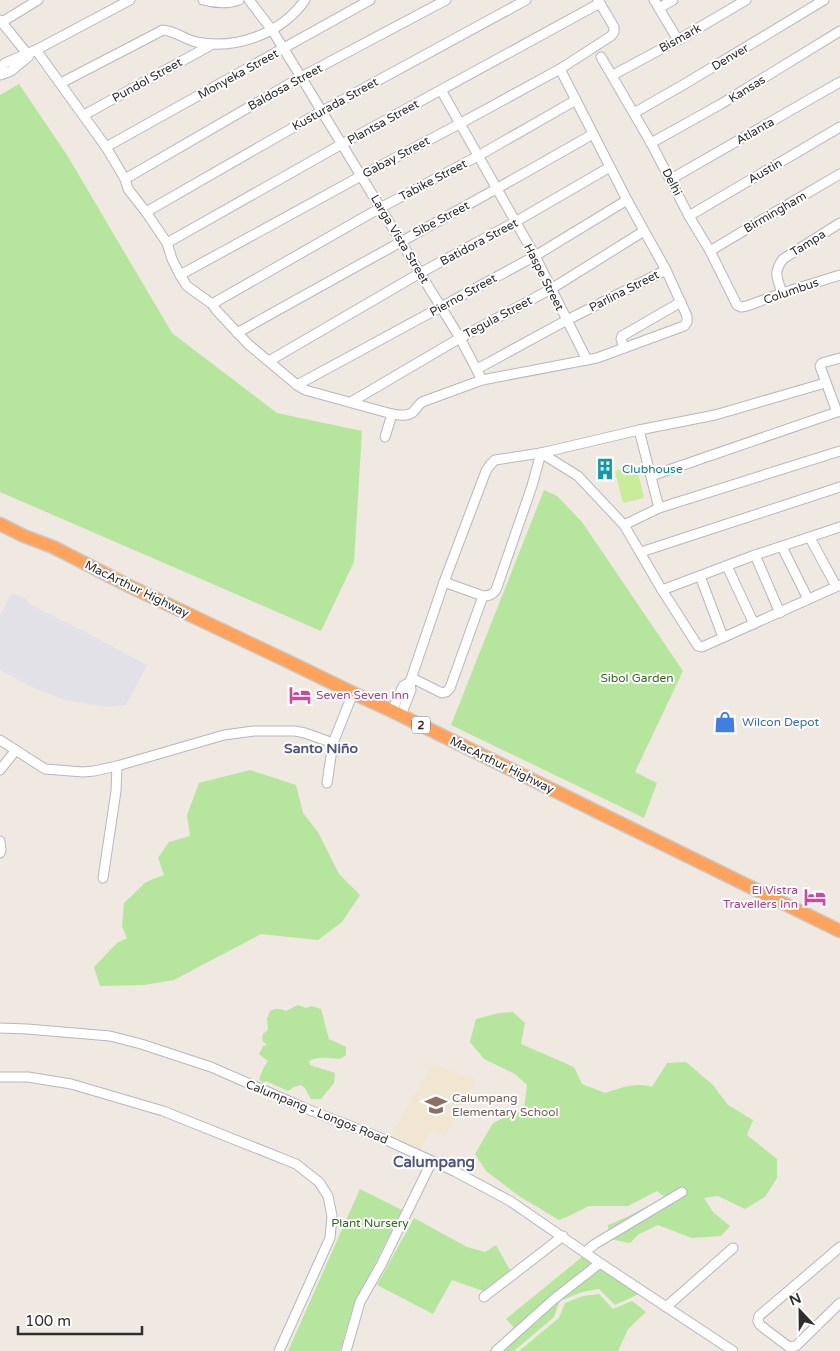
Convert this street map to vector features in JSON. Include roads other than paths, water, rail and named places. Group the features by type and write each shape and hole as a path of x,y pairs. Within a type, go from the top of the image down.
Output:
{"highway":[{"name":"MacArthur Highway","path":"0,524 53,547 129,586 397,713 839,929"}],"street":[{"path":"38,0 1,21 61,83 84,115 106,147 125,179 128,189 167,243 172,259 187,286 212,304 248,344 297,386 305,390 392,414 407,415 412,413 422,402 482,380 597,358 684,326 687,322 687,316 666,270 592,134 560,69"},
{"path":"0,68 5,63 30,53 130,0"},
{"path":"203,0 211,2 234,2 239,0"},
{"name":"Larga Vista Street","path":"249,0 272,30 322,111 460,338 482,380"},
{"path":"61,83 163,30 171,30 192,41 211,45 247,41 272,30 289,18 305,0"},
{"name":"Monyeka Street","path":"106,147 370,0"},
{"name":"Baldosa Street","path":"125,179 301,77 446,0"},
{"name":"Kusturada Street","path":"146,212 322,111 526,0"},
{"path":"654,0 678,40"},
{"path":"659,8 673,0"},
{"name":"Bismark","path":"613,75 746,0"},
{"name":"Denver","path":"634,113 824,0"},
{"name":"Gabay Street","path":"180,276 560,69 611,36 614,32 614,27 599,1"},
{"name":"Plantsa Street","path":"167,243 599,1"},
{"name":"Kansas","path":"652,143 722,104 840,30"},
{"name":"Pundol Street","path":"84,115 211,45"},
{"path":"0,75 11,71 30,53"},
{"name":"Delhi","path":"601,57 652,143 689,216 710,251 736,305 742,307"},
{"name":"Atlanta","path":"670,179 840,82"},
{"name":"Haspe Street","path":"441,90 535,256 587,360"},
{"name":"Tabike Street","path":"212,304 380,208 478,156 576,100"},
{"name":"Austin","path":"689,216 840,127"},
{"name":"Sibe Street","path":"237,333 400,241 496,190 592,134"},
{"name":"Batidora Street","path":"269,361 420,273 515,222 610,167"},
{"name":"Birmingham","path":"710,251 840,174"},
{"name":"Pierno Street","path":"297,386 535,256 627,200"},
{"name":"Tampa","path":"782,293 776,273 782,259 840,223"},
{"name":"Tegula Street","path":"351,402 460,338 551,289 644,231"},
{"name":"Parlina Street","path":"477,369 567,320 666,270"},
{"name":"Columbus","path":"742,307 840,275"},
{"path":"624,348 622,336 680,302"},
{"path":"651,476 839,411 825,383 820,366 822,363 840,358"},
{"path":"397,713 412,690 411,680 444,582 486,471 495,460 541,453 639,430 715,415 825,383"},
{"path":"385,437 392,414"},
{"path":"639,430 659,508"},
{"path":"624,525 659,508 840,451"},
{"path":"541,453 578,476 624,525 698,646 702,647 838,585 810,538"},
{"path":"444,582 483,596 493,594 532,486 541,453"},
{"path":"641,552 840,487"},
{"path":"662,590 840,528"},
{"path":"782,547 808,599"},
{"path":"756,556 780,613"},
{"path":"728,566 754,624"},
{"path":"700,576 723,637"},
{"path":"411,680 442,693 450,688 483,596"},
{"path":"327,783 332,743 353,693"},
{"path":"0,740 45,769 83,772 118,766 224,735 254,731 295,731 332,743"},
{"path":"0,770 16,750"},
{"path":"103,878 115,800 118,766"},
{"path":"0,841 0,853"},
{"name":"Calumpang - Longos Road","path":"0,1028 110,1036 141,1044 211,1067 307,1109 386,1140 510,1201 733,1351"},
{"path":"0,1077 28,1076 71,1084 162,1111 296,1164 318,1182 328,1196 332,1216 330,1238 279,1351"},
{"path":"349,1350 360,1302 381,1265 432,1161"},
{"path":"585,1252 614,1232 682,1192"},
{"path":"484,1297 563,1236"},
{"path":"840,1247 759,1316 758,1320 760,1325 792,1348 840,1303"},
{"path":"666,1307 733,1248"},
{"path":"496,1351 554,1299 600,1263"}],"place":[{"name":"Clubhouse","path":"605,469"},
{"name":"Seven Seven Inn","path":"300,695"},
{"name":"Wilcon Depot","path":"725,722"},
{"name":"El Vistra Travellers Inn","path":"815,897"},
{"name":"Calumpang Elementary School","path":"436,1105"}],"district":[{"name":"Santo Niño","path":"321,748"},
{"name":"Calumpang","path":"434,1162"}],"park label":[{"name":"Sibol Garden","path":"637,678"},
{"name":"Plant Nursery","path":"370,1223"}]}
